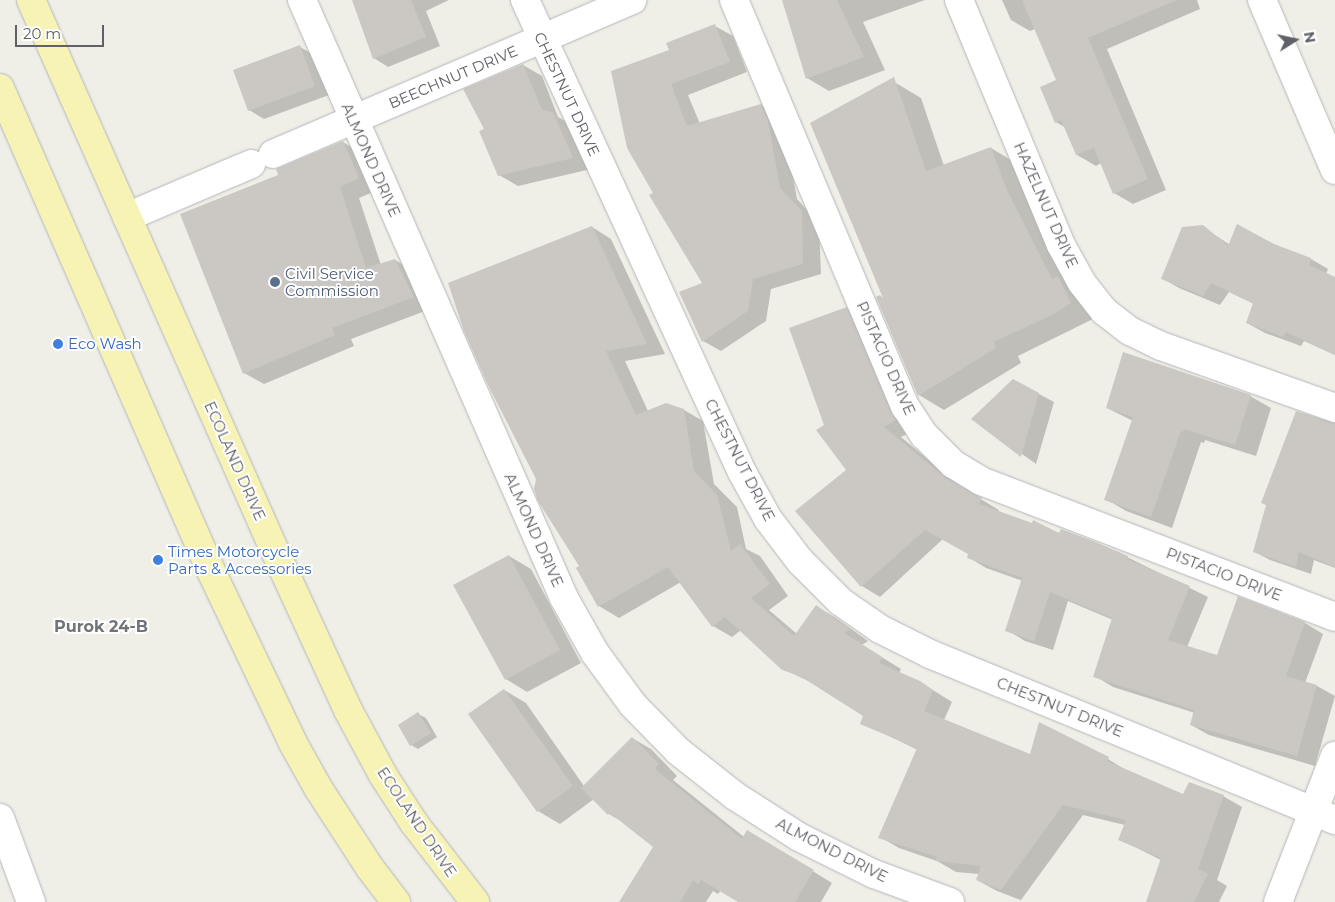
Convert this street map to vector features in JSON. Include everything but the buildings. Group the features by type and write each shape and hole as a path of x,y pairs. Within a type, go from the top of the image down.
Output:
{"main road":[{"name":"ECOLAND DRIVE","path":"31,0 273,547 348,710 383,775 409,815 447,869 475,902"},
{"path":"0,88 211,571 293,743 331,808 370,868 396,902"}],"street":[{"name":"ALMOND DRIVE","path":"302,0 564,598 595,653 633,706 678,752 736,796 799,837 874,874 950,902"},
{"name":"CHESTNUT DRIVE","path":"525,0 541,39 742,472 768,519 800,561 841,602 880,629 930,654 1324,816"},
{"name":"BEECHNUT DRIVE","path":"128,217 632,0"},
{"name":"PISTACIO DRIVE","path":"734,0 905,406 924,436 953,464 981,481 1335,617"},
{"name":"HAZELNUT DRIVE","path":"959,0 1061,245 1082,283 1104,311 1130,331 1161,346 1335,408"},
{"path":"1262,0 1335,170"},
{"path":"1278,902 1324,816 1335,756"},
{"path":"0,818 31,902"}],"place":[{"name":"Civil Service Commission","path":"275,282"},
{"name":"Eco Wash","path":"58,344"},
{"name":"Times Motorcycle Parts & Accessories","path":"158,560"}],"district":[{"name":"Purok 24-B","path":"101,627"}]}
